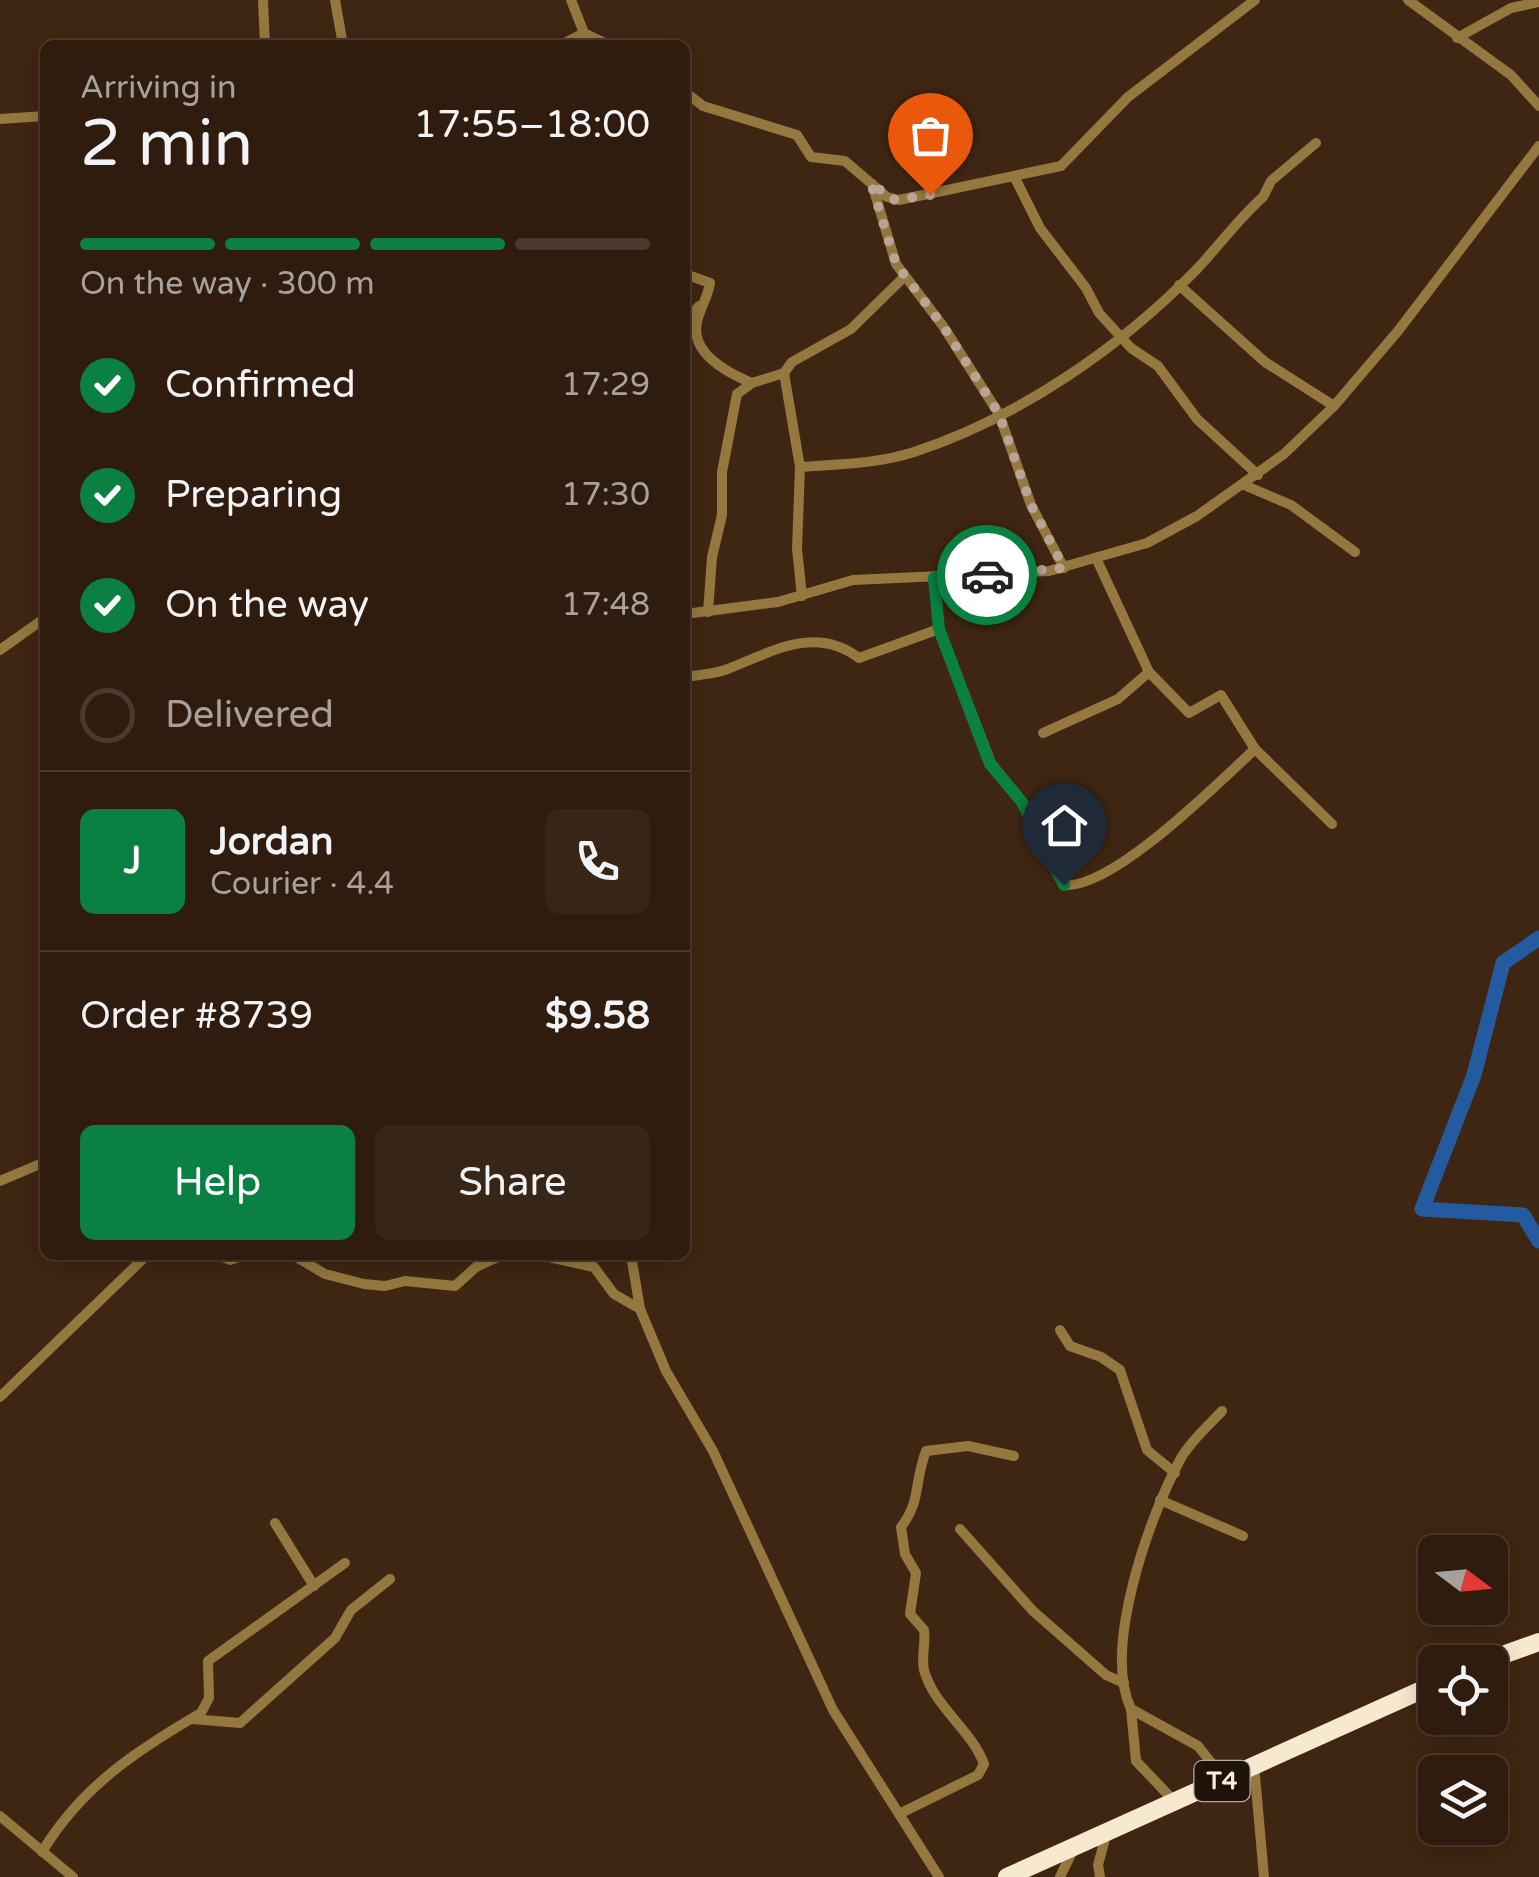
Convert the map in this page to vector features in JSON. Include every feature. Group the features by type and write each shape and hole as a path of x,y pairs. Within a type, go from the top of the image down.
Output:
{"highway":[{"path":"1508,1653 1539,1642"},
{"name":"T4","path":"1008,1877 1418,1692"}],"street":[{"path":"248,0 263,1 264,40"},
{"path":"335,0 341,40"},
{"path":"570,0 584,32 599,40"},
{"path":"690,96 703,106 797,134 811,156 845,161 888,197 899,200 1060,166 1128,97 1255,0"},
{"path":"1408,0 1510,75 1539,106"},
{"path":"1457,38 1512,8 1539,2"},
{"path":"570,40 584,32"},
{"path":"0,119 40,116"},
{"path":"800,467 872,462 914,452 999,414 1064,378 1179,285 1264,197 1271,181 1316,143"},
{"path":"690,614 802,596 853,580 1064,568 1147,542 1258,475 1334,406 1398,332 1539,146"},
{"path":"1014,178 1040,228 1120,335 1158,366 1197,419 1258,475"},
{"path":"871,183 904,277 943,326 999,414 1031,505 1064,568"},
{"path":"690,276 710,283"},
{"path":"708,612 712,556 722,515 721,480 735,399 752,383 784,374 792,362 851,329 904,277"},
{"path":"690,319 710,283"},
{"path":"710,283 696,325 698,341 716,364 752,383"},
{"path":"1179,285 1265,362 1334,406"},
{"path":"784,374 800,467 796,549 802,596"},
{"path":"1244,485 1292,506 1355,552"},
{"path":"1096,558 1149,672 1189,713 1221,695 1255,750 1332,824"},
{"path":"934,578 939,629 990,764 1022,802 1064,885 1078,887 1098,879 1169,828 1255,750"},
{"path":"0,650 40,622"},
{"path":"690,676 724,670 780,646 820,641 843,646 860,658 894,649 939,629"},
{"path":"1043,733 1118,699 1149,672"},
{"path":"0,1180 40,1164"},
{"path":"0,1397 142,1260"},
{"path":"302,1260 326,1274 385,1286 405,1281 455,1286 476,1267 491,1260"},
{"path":"561,1260 594,1268 614,1294 640,1309"},
{"path":"632,1260 640,1309 666,1371 750,1524 833,1710 939,1877"},
{"path":"1060,1330 1070,1346 1111,1361 1120,1370 1146,1450 1174,1473"},
{"path":"1175,1802 1136,1761 1124,1683 1133,1586 1160,1500 1187,1449 1222,1411"},
{"path":"898,1814 978,1775 984,1764 978,1748 931,1686 923,1667 924,1630 910,1614 916,1572 904,1554 902,1527 916,1510 922,1462 926,1451 951,1447 1014,1456"},
{"path":"1160,1500 1243,1536"},
{"path":"276,1522 314,1586"},
{"path":"960,1529 1033,1611 1106,1675 1124,1683"},
{"path":"42,1852 58,1826 112,1767 208,1704 208,1661 345,1564"},
{"path":"190,1719 240,1724 335,1638 351,1610 390,1579"},
{"path":"1131,1709 1198,1746 1224,1780"},
{"path":"1254,1764 1264,1877"},
{"path":"0,1816 72,1877"},
{"path":"1100,1877 1098,1866 1106,1834"},
{"path":"1060,1877 1074,1848"}],"waterway":[{"path":"1539,938 1503,963 1474,1075 1422,1209 1523,1215 1539,1241"}],"way so far":[{"path":"930,195 893,200 871,183 896,264 943,326 999,414 1031,505 1064,568 987,575"}],"route":[{"path":"987,575 934,578 939,629 978,722 990,764 1022,802 1048,850 1056,876 1064,885"}]}
